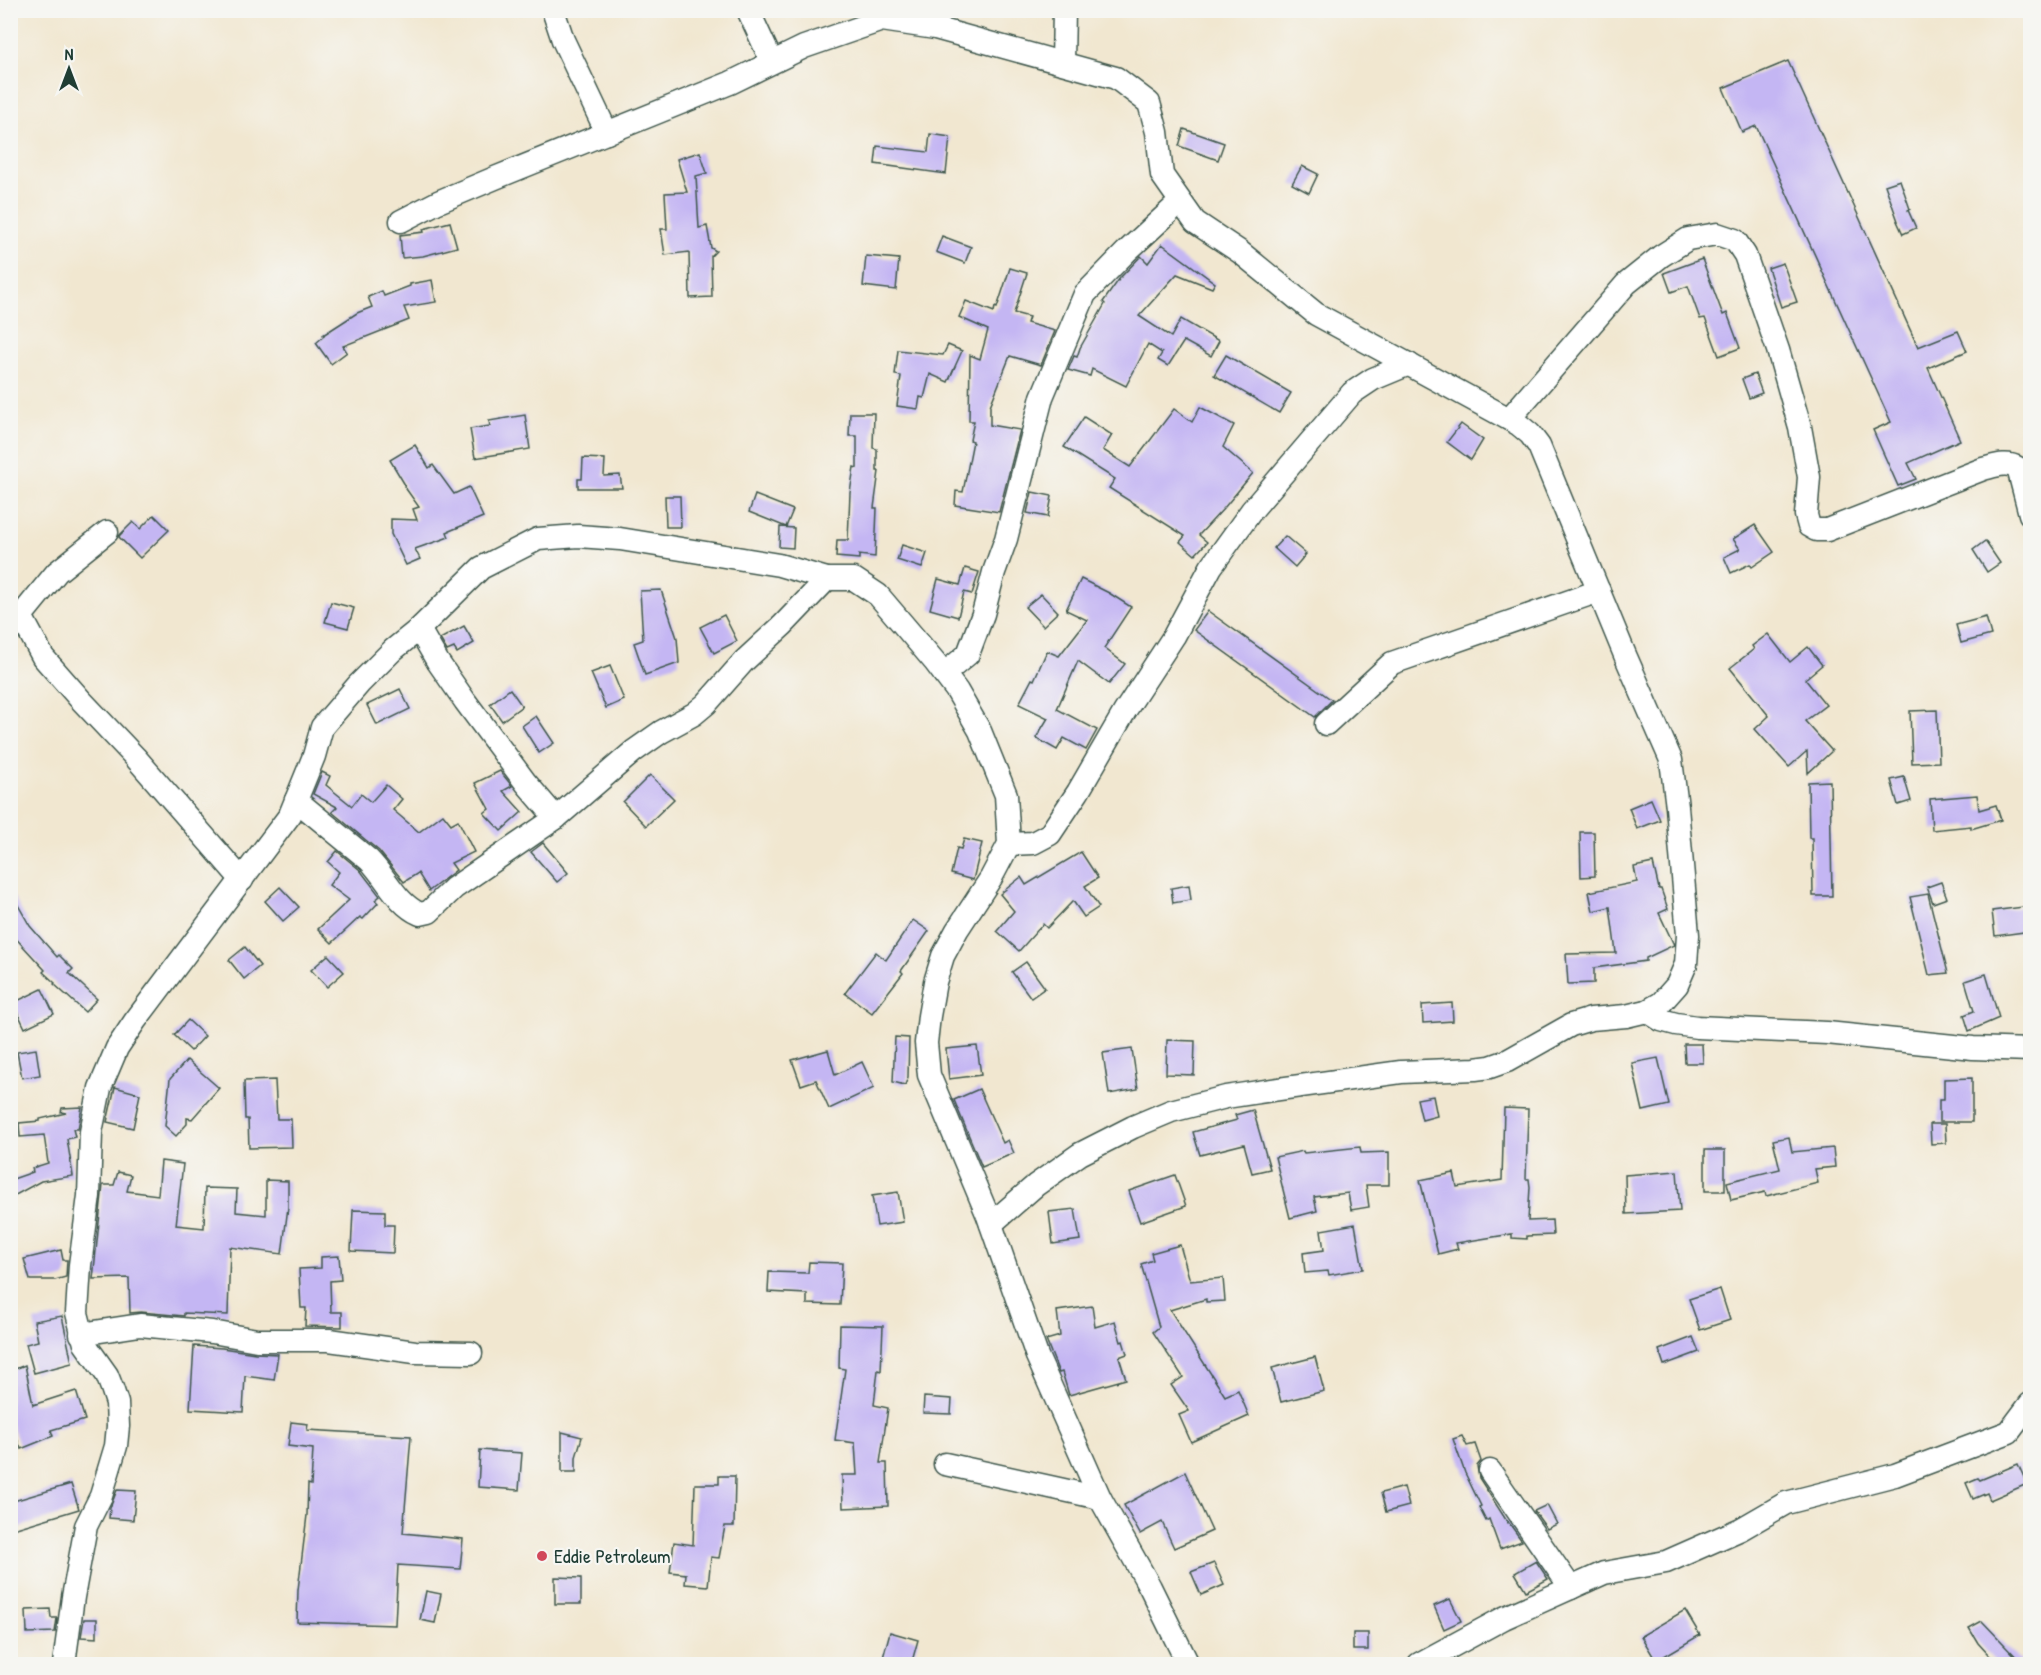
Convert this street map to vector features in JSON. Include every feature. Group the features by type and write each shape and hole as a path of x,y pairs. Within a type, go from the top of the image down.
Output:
{"street":[{"path":"553,10 563,40 607,133"},
{"path":"748,10 772,62"},
{"path":"1063,62 1064,10"},
{"path":"401,221 448,198 720,87 804,47 882,15 1116,78 1149,103 1157,132 1162,175 1195,222 1240,252 1316,314 1509,419 1530,434 1539,446 1667,751 1674,780 1687,923 1686,964 1677,985 1662,1003 1647,1011 1626,1016 1591,1019 1571,1025 1507,1061 1490,1067 1401,1072 1226,1097 1171,1111 1080,1154 1036,1185 991,1224"},
{"path":"944,674 968,654 983,614 1006,539 1042,397 1085,294 1180,202"},
{"path":"1509,419 1626,284 1661,256 1688,239 1717,234 1735,240 1745,255 1778,350 1800,427 1809,477 1806,515 1809,526 1816,530 1827,530 1976,472 2007,464 2018,468 2031,514"},
{"path":"1009,844 1034,843 1050,834 1174,636 1211,567 1252,510 1352,393 1373,379 1409,364"},
{"path":"107,532 57,572 21,616 43,657 135,757 242,880"},
{"path":"64,1665 86,1526 101,1496 116,1446 118,1426 117,1403 107,1375 85,1344 77,1313 80,1265 89,1196 91,1132 100,1088 117,1048 290,815 314,756 322,727 359,684 481,568 538,539 578,536 621,539 779,565 827,579 854,579 878,595 944,674 957,691 980,731 1002,780 1006,795 1009,844 992,878 957,930 943,956 928,1016 927,1061 936,1094 991,1224 1037,1356 1100,1498 1150,1587 1188,1665"},
{"path":"296,800 369,860 405,904 420,914 429,912 454,888 556,818 634,751 661,732 694,714 706,704 744,661 827,579"},
{"path":"1326,724 1392,663 1599,591"},
{"path":"419,629 465,701 526,783 556,818"},
{"path":"1647,1011 1661,1020 1697,1027 1827,1033 1973,1048 2031,1050"},
{"path":"81,1334 140,1325 212,1332 257,1340 329,1340 415,1352 471,1353"},
{"path":"1419,1665 1504,1618 1604,1574 1666,1562 1741,1529 1786,1503 1894,1475 2009,1432 2031,1404"},
{"path":"945,1464 1100,1498"},
{"path":"1490,1471 1571,1588"}],"building":[{"path":"1788,61 1918,347 1958,331 1967,351 1928,368 1960,440 1908,463 1916,479 1898,486 1873,430 1891,422 1756,126 1742,132 1723,88"},
{"path":"1184,129 1224,143 1218,160 1179,146"},
{"path":"930,134 950,137 946,174 875,164 877,146 928,152"},
{"path":"700,152 707,173 696,176 699,228 707,226 711,248 716,251 711,256 712,297 690,298 689,252 665,255 661,229 667,229 665,193 687,192 677,159"},
{"path":"1302,166 1318,174 1309,193 1292,184"},
{"path":"1900,180 1910,209 1908,210 1916,228 1903,234 1885,185"},
{"path":"450,222 457,247 423,256 402,258 400,235 424,232 423,229"},
{"path":"942,236 971,247 965,263 936,252"},
{"path":"1162,244 1215,283 1212,288 1177,274 1139,316 1171,337 1181,319 1219,341 1211,356 1184,341 1168,366 1158,360 1162,353 1148,344 1126,386 1092,369 1090,376 1068,370 1105,304 1103,302 1120,278 1141,256 1148,263"},
{"path":"866,256 899,259 896,290 863,286"},
{"path":"1702,259 1723,315 1727,313 1740,348 1719,356 1705,318 1700,319 1688,286 1671,292 1664,273"},
{"path":"1783,263 1797,302 1781,307 1768,268"},
{"path":"1010,268 1027,273 1014,313 1029,317 1027,323 1055,331 1041,365 1010,356 990,406 990,425 1020,430 999,512 955,505 956,491 963,492 973,441 970,440 974,421 969,421 970,355 980,359 988,330 959,317 966,301 994,312"},
{"path":"432,280 436,302 404,307 409,320 343,346 347,352 331,364 316,343 323,335 357,313 372,307 368,297 382,291 384,296 410,286 410,284"},
{"path":"948,345 962,351 948,382 930,374 924,398 920,397 918,409 897,406 901,376 895,375 898,350 943,355"},
{"path":"1226,355 1291,393 1279,413 1214,375"},
{"path":"1755,374 1762,393 1749,398 1742,379"},
{"path":"1200,407 1234,425 1223,447 1253,473 1199,535 1207,542 1195,555 1180,542 1185,536 1109,488 1115,479 1064,447 1084,417 1112,435 1103,450 1130,467 1174,409 1192,422"},
{"path":"850,413 874,413 873,448 877,449 877,471 879,471 874,508 877,508 875,557 859,555 859,559 836,557 837,540 848,540 850,493 854,467 857,468 857,436 849,436"},
{"path":"525,415 530,449 475,458 470,429 490,426 489,421"},
{"path":"1461,424 1483,440 1471,460 1447,442"},
{"path":"415,445 429,468 433,465 454,494 469,487 483,517 447,532 449,537 415,549 420,559 406,565 391,534 391,519 417,520 413,509 419,507 390,460"},
{"path":"583,458 605,459 604,476 620,475 622,488 578,488 578,479 582,479"},
{"path":"1032,492 1052,496 1048,517 1027,513"},
{"path":"755,495 793,510 786,527 749,512"},
{"path":"665,496 680,496 681,527 666,527"},
{"path":"154,515 169,530 140,558 119,537 133,522 140,529"},
{"path":"1755,525 1774,552 1752,567 1750,564 1731,573 1724,557 1740,549 1733,539"},
{"path":"780,527 794,528 793,548 779,547"},
{"path":"1285,536 1306,554 1295,567 1274,548"},
{"path":"1985,541 2000,563 1987,572 1973,550"},
{"path":"902,545 927,553 922,568 897,560"},
{"path":"965,568 979,572 972,594 964,592 958,617 930,609 938,579 960,585"},
{"path":"1081,579 1131,607 1104,648 1125,664 1109,684 1078,661 1057,709 1097,730 1086,750 1064,738 1057,750 1036,738 1048,718 1019,704 1032,679 1034,680 1047,651 1059,656 1087,620 1066,610"},
{"path":"661,590 677,638 679,663 645,675 634,643 643,640 640,591"},
{"path":"1041,594 1058,612 1043,626 1025,607"},
{"path":"331,602 354,608 348,628 325,622"},
{"path":"1208,611 1332,700 1315,717 1194,630"},
{"path":"724,615 737,641 714,653 700,627"},
{"path":"1986,617 1991,635 1961,643 1956,625"},
{"path":"464,626 474,643 457,653 454,648 447,651 440,639"},
{"path":"1768,634 1790,662 1808,647 1822,665 1805,679 1826,705 1805,721 1832,751 1808,773 1807,751 1789,767 1755,729 1769,716 1730,668 1754,649 1752,646"},
{"path":"610,666 624,700 606,708 591,673"},
{"path":"400,689 410,709 377,725 367,705"},
{"path":"510,689 522,706 502,721 490,704"},
{"path":"1937,710 1939,762 1912,763 1910,711"},
{"path":"536,716 554,743 539,753 522,726"},
{"path":"500,771 512,786 503,791 522,812 501,831 484,813 489,809 475,783"},
{"path":"322,772 330,776 326,785 352,806 361,794 371,802 386,785 402,799 393,810 419,832 443,814 451,824 458,820 474,852 451,863 456,870 429,891 418,873 404,882 379,851 332,812 337,807 313,794"},
{"path":"650,775 674,799 646,826 623,802"},
{"path":"1904,777 1911,801 1898,805 1891,780"},
{"path":"1830,781 1832,896 1813,896 1808,782"},
{"path":"1977,795 1979,810 1996,805 2001,820 1971,829 1971,826 1932,830 1930,799"},
{"path":"1651,799 1660,820 1637,829 1629,808"},
{"path":"1580,832 1594,832 1595,876 1581,877"},
{"path":"964,839 982,843 973,880 951,874 957,848 961,849"},
{"path":"543,843 568,873 557,882 531,852"},
{"path":"337,851 360,870 380,896 375,900 378,903 363,919 360,917 332,943 318,929 349,900 329,885 339,872 328,862"},
{"path":"1081,852 1098,878 1085,886 1099,907 1084,917 1073,901 1047,928 1043,924 1019,951 997,931 1014,911 1000,894 1021,877 1026,885"},
{"path":"1653,863 1659,889 1661,889 1668,909 1659,913 1674,945 1646,958 1646,961 1594,968 1594,983 1568,984 1566,954 1616,953 1610,907 1593,911 1589,892 1637,882 1634,867"},
{"path":"1941,882 1947,898 1933,903 1927,887"},
{"path":"1189,885 1191,900 1173,903 1171,888"},
{"path":"280,887 299,907 283,921 265,901"},
{"path":"10,891 30,926 57,957 59,955 73,969 69,973 97,999 85,1012 54,984 43,972 45,970 10,932"},
{"path":"1928,894 1948,973 1929,975 1910,897"},
{"path":"2031,906 2031,931 1995,936 1992,911"},
{"path":"913,920 929,931 901,971 903,973 872,1013 845,993 876,952 886,960"},
{"path":"245,947 260,966 244,979 229,960"},
{"path":"328,955 344,972 327,987 311,970"},
{"path":"1026,962 1045,988 1031,998 1012,972"},
{"path":"1986,974 1999,1018 1969,1031 1964,1015 1974,1011 1965,981"},
{"path":"42,989 54,1014 25,1028 13,1003"},
{"path":"1452,1003 1453,1021 1423,1023 1422,1005"},
{"path":"188,1020 205,1036 191,1051 174,1035"},
{"path":"895,1037 909,1038 908,1077 905,1085 893,1082"},
{"path":"1167,1040 1195,1041 1194,1075 1166,1074"},
{"path":"1684,1044 1702,1044 1703,1063 1685,1063"},
{"path":"977,1046 981,1075 949,1079 946,1049"},
{"path":"36,1049 40,1075 22,1078 17,1052"},
{"path":"1132,1049 1138,1089 1109,1094 1103,1053"},
{"path":"828,1050 835,1075 862,1062 874,1088 829,1109 816,1080 801,1085 792,1060"},
{"path":"1658,1058 1669,1105 1643,1111 1632,1063"},
{"path":"187,1060 219,1088 192,1119 187,1118 187,1124 176,1136 165,1126 170,1079"},
{"path":"1972,1078 1972,1122 1939,1122 1939,1100 1944,1100 1944,1079"},
{"path":"275,1080 277,1119 291,1119 292,1147 249,1148 248,1119 245,1119 244,1081"},
{"path":"115,1087 140,1094 133,1128 107,1122"},
{"path":"979,1089 1003,1143 1008,1140 1014,1153 982,1167 954,1100"},
{"path":"1433,1096 1437,1116 1422,1120 1417,1099"},
{"path":"82,1107 78,1129 73,1129 75,1137 67,1139 73,1176 41,1181 10,1198 10,1180 33,1172 32,1168 48,1163 44,1135 20,1137 19,1123 40,1121 40,1119 66,1113 61,1112 62,1108"},
{"path":"1504,1108 1528,1109 1526,1179 1529,1179 1530,1187 1528,1221 1552,1220 1553,1235 1527,1236 1527,1239 1512,1238 1512,1234 1456,1243 1458,1249 1438,1254 1420,1180 1454,1173 1457,1187 1502,1180"},
{"path":"1253,1110 1270,1169 1252,1173 1244,1144 1200,1155 1193,1132 1237,1120 1235,1115"},
{"path":"1930,1124 1945,1124 1946,1143 1931,1144"},
{"path":"1789,1137 1792,1152 1833,1148 1835,1167 1815,1169 1818,1183 1766,1196 1765,1192 1731,1200 1727,1182 1780,1169 1773,1140"},
{"path":"1360,1147 1361,1153 1389,1152 1389,1185 1366,1185 1369,1207 1351,1210 1348,1193 1314,1197 1317,1211 1290,1218 1275,1157 1303,1151 1304,1153"},
{"path":"1705,1150 1725,1150 1725,1191 1705,1191"},
{"path":"161,1161 183,1164 176,1225 204,1228 205,1188 237,1189 236,1212 266,1215 266,1180 288,1181 288,1207 282,1254 230,1247 228,1315 184,1313 184,1316 130,1313 129,1278 93,1279 103,1185 114,1185 118,1172 131,1175 127,1191 158,1195"},
{"path":"1677,1171 1680,1211 1626,1214 1625,1175"},
{"path":"1175,1175 1186,1206 1140,1222 1129,1191"},
{"path":"898,1192 903,1222 877,1226 872,1196"},
{"path":"1075,1209 1080,1240 1053,1244 1049,1212"},
{"path":"353,1210 385,1211 385,1225 394,1225 393,1253 351,1251"},
{"path":"1355,1224 1363,1269 1329,1275 1328,1271 1305,1273 1303,1253 1324,1250 1321,1230"},
{"path":"1180,1245 1190,1281 1223,1278 1225,1301 1206,1302 1206,1299 1170,1310 1225,1396 1238,1390 1249,1416 1191,1442 1179,1415 1189,1411 1171,1385 1183,1377 1153,1332 1159,1327 1141,1264 1153,1260 1151,1253"},
{"path":"61,1250 63,1260 67,1260 66,1277 55,1280 30,1280 24,1259"},
{"path":"339,1256 341,1280 330,1281 331,1312 342,1312 342,1327 305,1326 306,1308 301,1308 299,1269 321,1268 321,1257"},
{"path":"809,1262 842,1263 840,1305 807,1304 807,1294 768,1292 769,1272 808,1273"},
{"path":"1720,1289 1730,1320 1700,1330 1689,1299"},
{"path":"1092,1306 1095,1327 1115,1321 1127,1354 1119,1357 1126,1379 1069,1395 1062,1372 1059,1373 1046,1340 1060,1336 1057,1311"},
{"path":"62,1316 72,1363 34,1373 26,1344 38,1341 34,1321"},
{"path":"840,1325 883,1326 881,1371 878,1370 874,1405 888,1408 880,1463 887,1463 888,1506 843,1508 842,1475 857,1475 855,1443 835,1440 845,1369 839,1368"},
{"path":"1693,1337 1699,1352 1664,1365 1659,1350"},
{"path":"194,1346 278,1354 274,1380 245,1376 243,1412 190,1409"},
{"path":"1315,1357 1324,1391 1281,1402 1272,1368"},
{"path":"25,1365 33,1405 76,1391 85,1420 51,1430 53,1436 21,1449 10,1421 10,1371"},
{"path":"924,1397 952,1399 951,1414 923,1413"},
{"path":"291,1422 308,1424 307,1430 411,1436 403,1533 463,1539 460,1569 398,1565 395,1625 297,1622 298,1590 307,1515 308,1484 311,1485 313,1449 288,1446"},
{"path":"562,1432 582,1437 576,1457 576,1472 562,1472"},
{"path":"1462,1436 1467,1446 1475,1444 1481,1461 1477,1466 1479,1478 1522,1541 1500,1549 1489,1519 1486,1521 1479,1507 1481,1506 1465,1473 1453,1439"},
{"path":"480,1450 522,1453 519,1490 478,1487"},
{"path":"2018,1464 2027,1484 1990,1500 1987,1493 1973,1499 1966,1483 1978,1478 1980,1480"},
{"path":"1185,1472 1212,1531 1174,1548 1162,1522 1140,1534 1124,1505"},
{"path":"719,1476 735,1476 734,1526 725,1526 719,1558 711,1557 708,1586 685,1584 686,1574 670,1572 674,1542 693,1545 695,1484 719,1484"},
{"path":"71,1484 79,1509 10,1530 10,1502"},
{"path":"1404,1487 1409,1506 1386,1512 1381,1493"},
{"path":"117,1490 136,1491 133,1520 109,1518"},
{"path":"1547,1505 1557,1524 1547,1529 1534,1511"},
{"path":"1536,1561 1548,1579 1526,1591 1515,1573"},
{"path":"1214,1563 1224,1585 1201,1595 1191,1572"},
{"path":"555,1577 581,1578 581,1604 555,1604"},
{"path":"426,1591 441,1594 435,1623 420,1620"},
{"path":"1450,1599 1461,1621 1444,1629 1434,1606"},
{"path":"50,1609 51,1618 57,1618 55,1632 27,1633 26,1610"},
{"path":"1685,1610 1700,1635 1656,1661 1641,1636"},
{"path":"84,1619 97,1619 97,1638 81,1637"},
{"path":"1982,1621 2024,1665 1998,1665 1978,1643 1969,1628"},
{"path":"890,1632 918,1640 911,1665 881,1665"},
{"path":"1353,1633 1368,1633 1368,1650 1353,1650"}],"place":[{"name":"Eddie Petroleum","path":"542,1556"}]}
